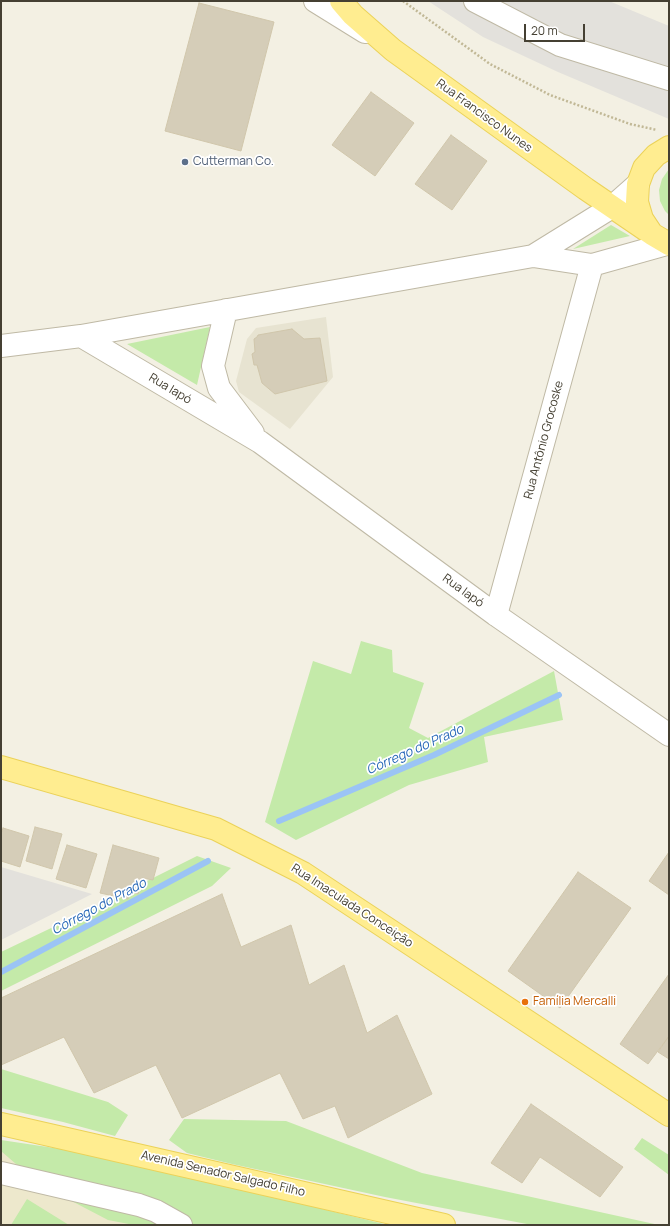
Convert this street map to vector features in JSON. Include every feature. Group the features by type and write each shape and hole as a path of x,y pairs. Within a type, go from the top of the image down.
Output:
{"main road":[{"path":"341,1 353,15 394,50"},
{"name":"Rua Francisco Nunes","path":"394,50 586,189 664,242"},
{"path":"664,242 642,219 637,202 638,184 644,168 656,155 665,139"},
{"name":"Rua Imaculada Conceição","path":"1,767 216,829 303,873 669,1115"},
{"name":"Avenida Senador Salgado Filho","path":"1,1124 444,1225"}],"street":[{"name":"Rua Francisco Nunes","path":"315,1 394,50"},
{"path":"475,1 560,45 669,79"},
{"path":"533,256 612,207 638,184"},
{"path":"1,346 81,336 533,256 592,265 664,242"},
{"name":"Rua Antônio Grocoske","path":"496,615 592,265"},
{"name":"Rua Iapó","path":"226,310 213,366 219,388 260,442"},
{"name":"Rua Iapó","path":"81,336 260,442 496,615 669,735"},
{"path":"1,1173 139,1205 156,1211 181,1225"}],"path":[{"path":"403,1 490,64 550,95 630,124 665,139"}],"shaded area":[{"path":"428,1 609,1 669,26 669,119 558,72 483,37"},
{"path":"326,317 333,377 290,429 239,392 236,381 247,339 256,328"},
{"path":"1,867 92,894 1,940"},
{"path":"1,1145 314,1225 1,1225"}],"green space":[{"path":"669,169 669,215 665,211 660,201 659,190 662,179"},
{"path":"611,225 630,236 573,249"},
{"path":"210,327 197,385 127,344"},
{"path":"361,641 392,650 393,672 424,683 409,728 428,738 554,671 563,720 484,737 488,762 409,785 296,840 265,822 313,661 351,674"},
{"path":"197,856 231,868 212,886 1,991 1,952"},
{"path":"1,1069 108,1102 128,1115 115,1136 1,1108"},
{"path":"184,1119 286,1121 422,1173 659,1225 532,1225 385,1197 232,1164 187,1153 169,1140"},
{"path":"642,1138 669,1155 669,1175 634,1149"},
{"path":"1,1140 61,1149 200,1179 388,1225 134,1225 108,1220 39,1184 1,1151"},
{"path":"27,1199 69,1225 11,1225"}],"building":[{"path":"199,3 274,22 241,151 165,131"},
{"path":"371,92 414,123 375,176 332,145"},
{"path":"451,135 487,161 452,210 415,184"},
{"path":"292,329 304,339 320,338 327,381 275,394 262,383 257,365 254,365 252,354 255,352 254,339 258,335"},
{"path":"35,827 62,834 52,869 26,861"},
{"path":"3,828 29,836 20,867 1,861 1,834"},
{"path":"67,845 97,854 86,888 56,879"},
{"path":"113,845 159,858 153,880 142,878 138,894 130,892 128,899 100,893"},
{"path":"669,852 669,895 649,881"},
{"path":"578,872 631,908 560,1008 508,971"},
{"path":"222,894 241,947 291,925 309,985 344,965 367,1033 397,1015 432,1094 348,1138 335,1106 303,1119 280,1073 182,1118 156,1065 94,1093 64,1037 1,1065 1,998"},
{"path":"669,974 669,1036 648,1064 620,1044"},
{"path":"669,1036 669,1059 658,1052"},
{"path":"531,1104 623,1167 600,1197 540,1157 522,1183 491,1163"}],"waterway":[{"name":"Córrego do Prado","path":"279,821 434,755 559,695"},
{"name":"Córrego do Prado","path":"1,972 208,861"}],"place":[{"name":"Cutterman Co.","path":"185,162"},
{"name":"Família Mercalli","path":"525,1002"}]}
